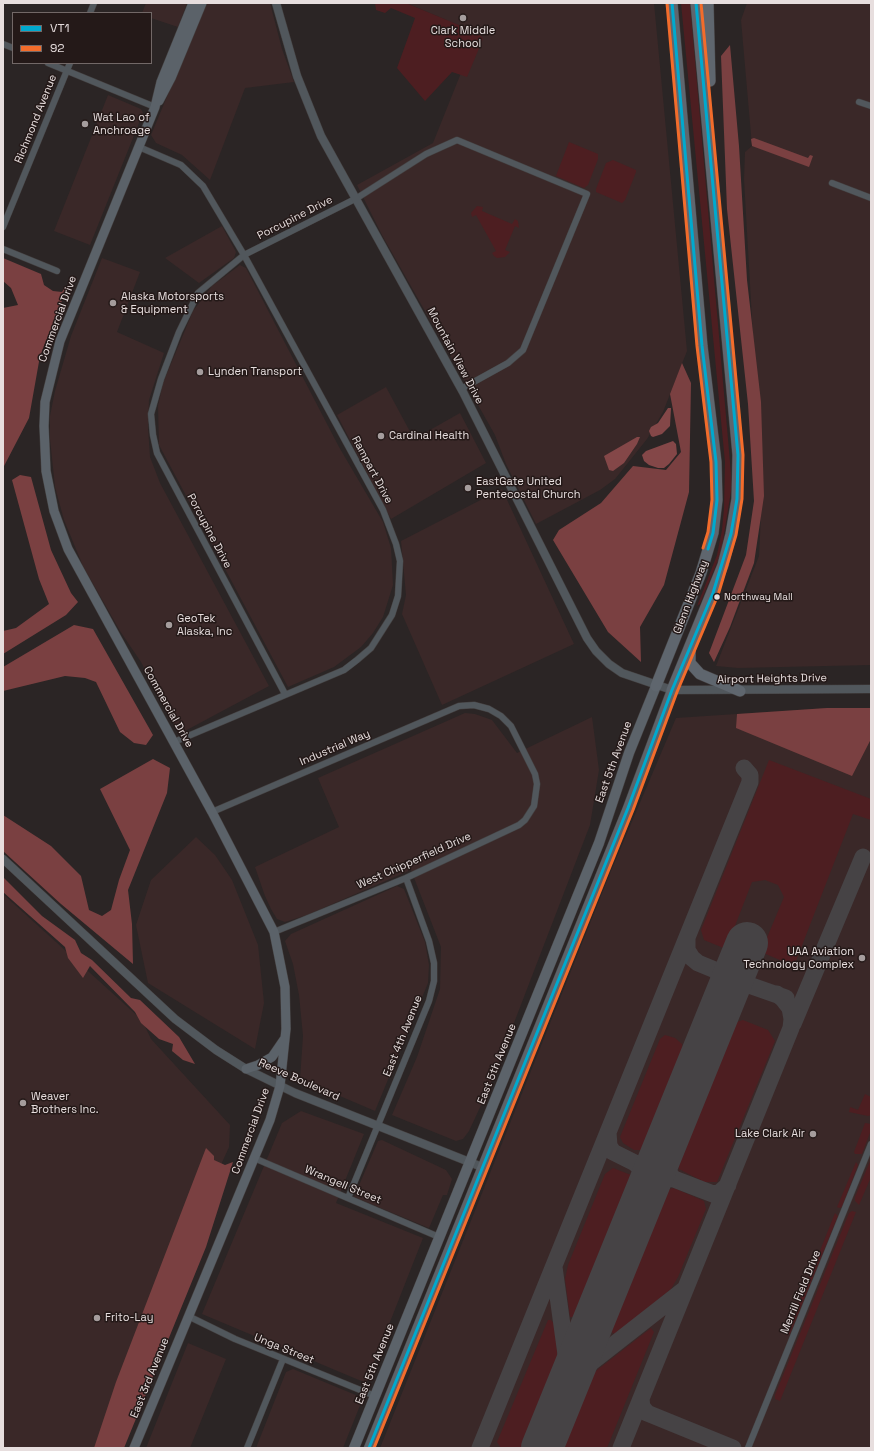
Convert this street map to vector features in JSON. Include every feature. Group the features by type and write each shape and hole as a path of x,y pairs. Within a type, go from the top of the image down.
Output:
{"highway":[{"name":"Glenn Highway","path":"656,686 701,573 713,533 717,500 716,462 702,346 672,3"},
{"name":"Glenn Highway","path":"672,690 723,565 731,534 737,499 738,455 696,3"},
{"path":"708,3 710,64 709,139"},
{"path":"690,647 690,663 700,674 740,691"},
{"name":"East 5th Avenue","path":"354,1448 599,843 629,753 656,686"},
{"path":"369,1448 628,808 672,690"}],"main road":[{"name":"Commercial Drive","path":"155,107 161,82 193,3"},
{"name":"Commercial Drive","path":"188,1316 270,1120 280,1086 286,1037 285,987 274,932 212,812 68,550 54,511 46,471 44,426 45,402 60,341 138,147 155,107 167,88 202,3"},
{"path":"246,1068 258,1065 272,1057 286,1037"},
{"name":"East 3rd Avenue","path":"134,1448 188,1316"}],"street":[{"name":"Mountain View Drive","path":"276,3 297,76 322,136 461,389 587,638 596,651 609,664 622,673 656,686 672,690"},
{"path":"50,64 155,107"},
{"name":"Richmond Avenue","path":"3,227 70,64"},
{"path":"859,102 871,106"},
{"name":"Porcupine Drive","path":"285,694 157,453 153,435 151,414 161,379 179,332 198,293 244,255 357,198 426,154 457,140 587,194 523,350 508,363 461,389"},
{"name":"Rampart Drive","path":"138,147 181,165 203,186 244,255 383,510 396,544 400,560 398,596 392,615 371,648 344,670 174,742"},
{"path":"832,183 871,198"},
{"path":"3,249 57,271"},
{"name":"Airport Heights Drive","path":"672,690 740,691 871,688"},
{"name":"Industrial Way","path":"212,812 430,718 467,705 489,708 506,721 535,774 537,784"},
{"name":"West Chipperfield Drive","path":"274,932 406,878 519,825 525,820 534,806 537,784"},
{"name":"Reeve Boulevard","path":"3,859 175,1019 216,1050 280,1086 482,1167"},
{"name":"East 4th Avenue","path":"348,1198 429,1000 434,981 434,963 429,941 406,878"},
{"name":"Merrill Field Drive","path":"748,1448 871,1144"},
{"name":"Wrangell Street","path":"254,1158 439,1237"},
{"name":"Unga Street","path":"188,1316 235,1339 375,1396"},
{"path":"247,1448 283,1359"}],"shaded area":[{"path":"146,3 187,3 178,27 152,18 152,12 142,12"},
{"path":"206,3 270,3 282,49 294,82 245,88 210,180 182,155 156,143 151,135"},
{"path":"375,3 406,3 478,33 483,39 467,77 452,72 425,101 397,68 415,18 391,8 385,13 376,10"},
{"path":"406,3 654,3 687,351 663,412 647,439 615,479 600,490 536,524 506,464 495,435 382,235 357,185 433,143 477,33"},
{"path":"681,3 690,3 732,485 721,553 700,604 697,606 717,555 722,530 725,462"},
{"name":"Northway Mall","path":"747,3 871,3 871,665 738,668 716,666 759,556 762,495 744,179 745,152 752,146 741,20"},
{"path":"730,45 739,146 747,280 761,402 764,496 754,563 730,627 714,662 709,653 746,555 754,501 748,404 727,209 721,56"},
{"path":"108,95 141,109 143,113 90,245 54,231"},
{"path":"754,138 808,158 810,155 813,156 809,167 752,146 751,139"},
{"path":"569,142 598,154 598,159 588,185 584,188 556,176"},
{"path":"613,160 636,170 625,200 622,203 596,192 606,163"},
{"path":"477,206 483,207 482,211 512,224 515,219 518,221 519,228 515,226 505,250 510,252 505,257 497,258 494,256 492,253 496,251 476,215 472,217 471,213"},
{"path":"222,226 236,252 234,258 199,283 165,258"},
{"path":"3,258 41,274 44,285 53,291 62,292 66,286 67,288 40,356 29,418 3,468 3,308 18,305 11,288 3,281"},
{"path":"102,258 140,272 117,332 164,353 149,400 148,427 150,457 160,483 269,686 183,732 177,730 141,662 120,631 83,566 64,520 55,487 50,439 50,416 55,391 71,336"},
{"path":"240,265 246,268 339,447 383,522 391,548 393,585 383,617 373,633 361,647 334,667 288,687 159,445 158,406 163,383 193,311 212,286"},
{"path":"682,363 691,383 689,492 664,585 640,627 641,662 608,632 553,540 559,530 601,503 633,466 666,470 681,452 670,394"},
{"name":"Cardinal Health","path":"386,387 414,439 460,413 486,463 391,519 337,415"},
{"path":"668,408 671,408 670,426 662,434 653,437 651,436 649,431 651,427 658,423"},
{"path":"637,437 640,437 637,444 624,463 613,471 609,470 604,456"},
{"path":"673,441 676,444 677,454 664,468 649,465 644,461 642,455 646,451"},
{"path":"20,475 31,477 51,550 71,593 78,602 66,615 3,654 3,631 16,628 49,604 39,579 12,480"},
{"path":"502,489 574,644 442,705 402,614 406,595 401,541"},
{"path":"74,625 93,629 153,735 146,745 134,743 120,732 96,682 85,678 65,676 3,691 3,667"},
{"path":"827,708 871,708 871,1448 380,1448 611,871 676,718"},
{"path":"827,708 871,708 871,739 852,776 736,728 737,714"},
{"path":"465,713 475,714 492,720 517,753 592,717 599,770 590,825 489,1088 469,1131 463,1139 456,1141 392,1115 417,1057 440,989 441,947 411,870 307,915 285,922 277,919 271,909 255,867 339,827 318,778"},
{"path":"153,759 170,768 167,793 128,890 132,924 133,964 61,904 3,851 3,815 51,846 81,876 89,910 102,916 111,910 119,880 130,850 100,789"},
{"path":"769,760 871,799 871,820 853,814 794,966 761,952 784,897 778,885 765,880 752,882 726,949 704,940 701,930"},
{"path":"196,837 215,855 232,880 258,945 264,1003 255,1049 148,983 136,925 151,880"},
{"path":"3,877 42,916 75,940 81,953 92,960 131,998 140,1000 179,1037 195,1064 183,1060 172,1051 173,1044 159,1039 141,1023 135,1012 90,966 83,978 68,958 65,947 3,892"},
{"path":"397,886 404,889 425,942 429,965 428,983 375,1111 300,1079 303,1036 299,995 293,964 285,941 291,934"},
{"path":"3,894 142,1020 151,1039 230,1125 229,1147 194,1225 102,1448 3,1448"},
{"path":"743,1020 768,1030 775,1041 717,1182 704,1182 679,1169 676,1160 733,1023"},
{"path":"665,1035 675,1038 682,1044 683,1052 647,1144 643,1150 634,1150 623,1143 620,1137 660,1039"},
{"path":"865,1094 871,1097 871,1115 868,1116 849,1112 850,1107 858,1110"},
{"path":"301,1111 364,1134 336,1203 423,1238 366,1383 202,1314 282,1123"},
{"path":"865,1123 871,1124 871,1130 862,1154 855,1154 854,1152"},
{"path":"382,1140 446,1170 452,1179 447,1195 443,1195 429,1228 354,1197 378,1141"},
{"path":"206,1148 214,1156 214,1160 225,1165 233,1162 206,1247 124,1448 94,1448 116,1382"},
{"path":"871,1159 871,1177 859,1205 855,1201 855,1197"},
{"path":"856,1162 858,1165 842,1207 839,1208 837,1207"},
{"path":"613,1168 631,1175 632,1181 574,1317 570,1317 565,1279 568,1265 605,1174"},
{"path":"674,1188 704,1201 706,1209 678,1277 671,1289 616,1335 610,1331 666,1190"},
{"path":"852,1211 856,1212 780,1401 775,1399 775,1395 849,1213"},
{"path":"835,1213 838,1216 790,1334 786,1336"},
{"path":"548,1320 551,1320 555,1325 558,1364 523,1448 501,1448 497,1442"},
{"path":"651,1328 654,1332 607,1448 562,1448 592,1374"},
{"path":"188,1343 226,1359 190,1448 146,1448"},
{"path":"293,1369 363,1398 343,1448 256,1448 286,1372"}],"taxiway":[{"path":"480,1448 750,782 750,775 744,768"},
{"path":"793,1024 863,857"},
{"path":"687,938 687,950 692,958 698,963 715,970 719,975 722,983 724,999"},
{"path":"724,999 735,988 746,984 786,998"},
{"path":"621,1448 791,1028 792,1019 790,1008 777,994"},
{"path":"608,1132 609,1146 613,1152 635,1163 643,1170 646,1180 645,1193"},
{"path":"662,1151 663,1167 674,1179"},
{"path":"645,1193 655,1182 666,1178 674,1179 713,1194 719,1193 728,1185"},
{"path":"554,1267 568,1369 566,1390"},
{"path":"566,1390 579,1372 685,1289"},
{"path":"641,1399 642,1407 647,1413 733,1448"}],"runway":[{"path":"542,1448 747,943"}],"transit line":[{"name":"92","path":"667,3 697,346 711,462 712,500 708,532 703,548"},
{"name":"VT1","path":"672,3 702,346 716,462 717,500 713,533 708,549"},
{"name":"VT1","path":"369,1448 628,808 672,690 713,593 731,534 737,499 738,455 696,3"},
{"name":"92","path":"374,1448 633,810 677,692 718,595 736,535 742,499 743,455 701,3"}],"place":[{"name":"Clark Middle School","path":"463,18"},
{"name":"Wat Lao of Anchroage","path":"85,124"},
{"name":"Alaska Motorsports & Equipment","path":"113,303"},
{"name":"Lynden Transport","path":"200,372"},
{"name":"Cardinal Health","path":"381,436"},
{"name":"EastGate United Pentecostal Church","path":"468,488"},
{"name":"Northway Mall","path":"717,597"},
{"name":"GeoTek Alaska, Inc","path":"169,625"},
{"name":"UAA Aviation Technology Complex","path":"862,958"},
{"name":"Weaver Brothers Inc.","path":"23,1103"},
{"name":"Lake Clark Air","path":"813,1134"},
{"name":"Frito-Lay","path":"97,1318"}]}
